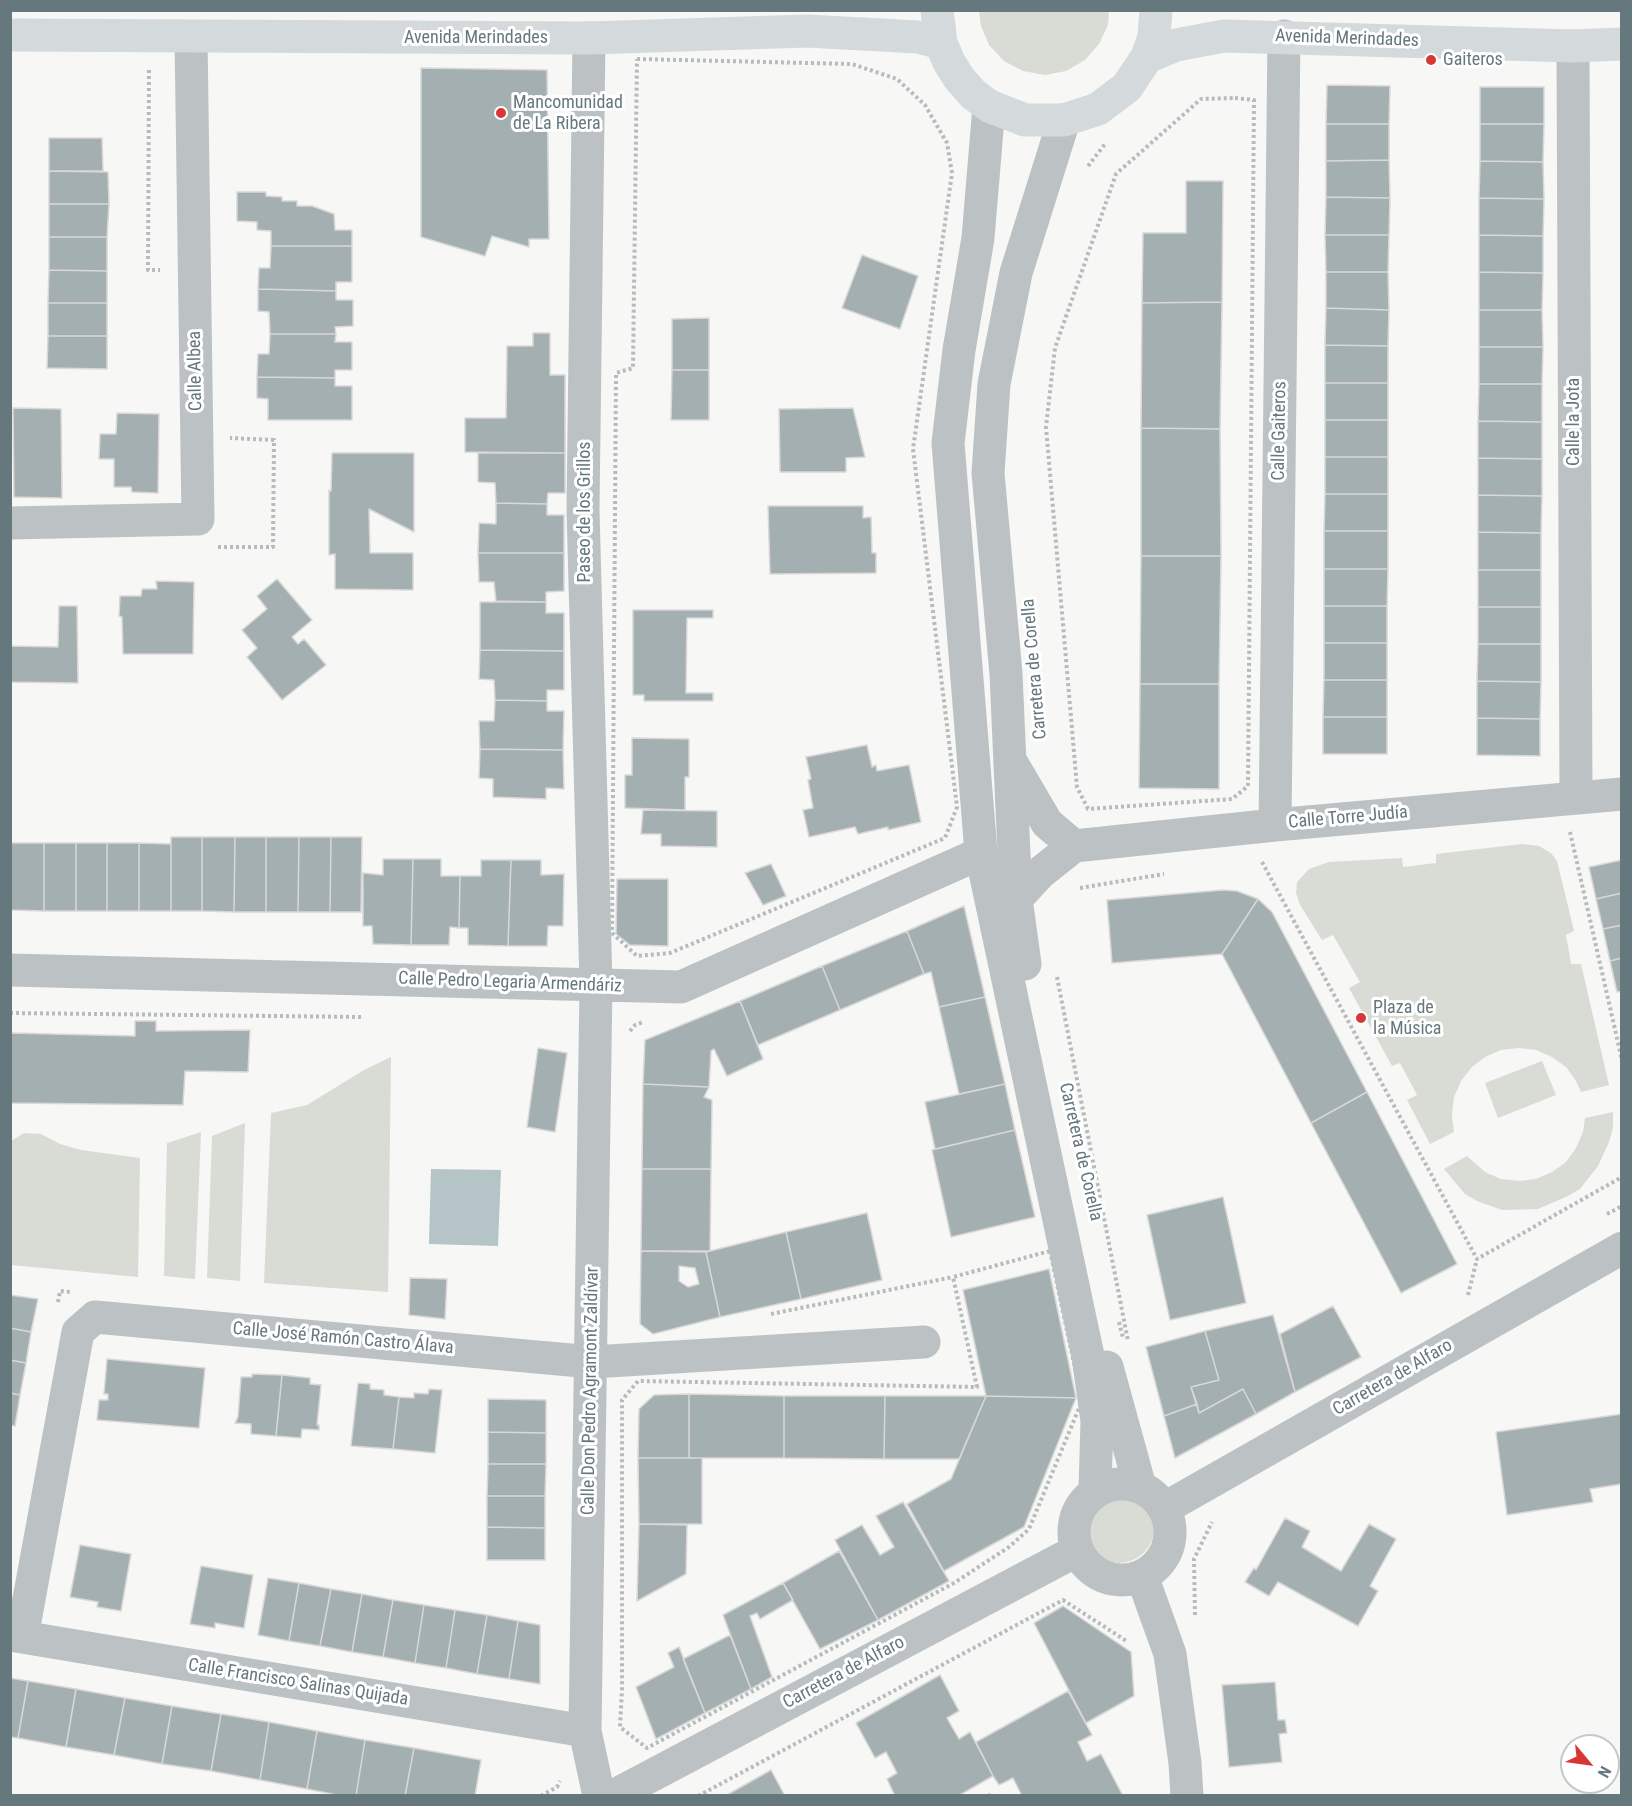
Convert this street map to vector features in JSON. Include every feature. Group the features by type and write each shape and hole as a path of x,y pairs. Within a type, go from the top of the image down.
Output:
{"main road":[{"path":"937,10 942,43 949,62 959,78 973,94 989,106 1025,120 1064,120 1098,109 1127,87 1147,57 1154,37 1156,10"},
{"name":"Avenida Merindades","path":"10,35 589,39 807,31 918,37 942,43"},
{"name":"Avenida Merindades","path":"1147,57 1176,45 1224,36 1573,46 1622,44"}],"street":[{"name":"Calle Gaiteros","path":"1275,825 1284,36"},
{"name":"Calle Albea","path":"10,524 198,519 191,37"},
{"name":"Paseo de los Grillos","path":"589,39 583,510 596,984"},
{"name":"Calle la Jota","path":"1573,46 1576,798"},
{"name":"Carretera de Corella","path":"989,106 978,238 959,350 948,443 981,853 1088,1356 1097,1421 1095,1490"},
{"name":"Carretera de Corella","path":"1064,120 1016,273 994,384 988,473 1006,674 1016,899 1031,1002 1053,1114 1082,1230 1117,1351 1140,1487"},
{"path":"1010,759 1047,823 1074,846 1040,873 1016,899"},
{"name":"Calle Torre Judía","path":"1074,846 1275,825 1622,794"},
{"name":"Calle Pedro Legaria Armendáriz","path":"10,970 681,987 981,853"},
{"name":"Calle Don Pedro Agramont Zaldívar","path":"596,984 585,1731 599,1796"},
{"name":"Carretera de Alfaro","path":"1165,1508 1622,1248"},
{"name":"Calle José Ramón Castro Álava","path":"16,1636 78,1332 94,1317 592,1362 924,1342"},
{"path":"1132,1484 1140,1487 1151,1492 1165,1508 1171,1537 1159,1565 1142,1576 1110,1580 1089,1570 1076,1551 1073,1523 1086,1497 1095,1490 1132,1484"},
{"name":"Carretera de Alfaro","path":"612,1796 1076,1551"},
{"path":"1142,1576 1170,1654 1185,1763 1187,1796"},
{"name":"Calle Francisco Salinas Quijada","path":"16,1636 585,1731"}],"path":[{"path":"637,59 852,64 897,79 925,105 946,143 952,173 913,449 957,807 945,838 670,953 637,956 612,933 616,374 633,368 637,59"},
{"path":"148,66 150,76 148,270 164,270"},
{"path":"1201,99 1254,100 1248,786 1232,799 1088,809 1077,787 1046,427 1055,348 1116,174 1201,99"},
{"path":"1083,174 1112,137"},
{"path":"213,547 273,547 274,440 225,438"},
{"path":"1570,832 1622,1060"},
{"path":"1261,859 1477,1259 1470,1294 1460,1300"},
{"path":"1072,889 1172,873"},
{"path":"1056,970 1117,1351 1125,1345 1113,1295"},
{"path":"10,1013 369,1017"},
{"path":"624,1038 635,1024 646,1020"},
{"path":"1477,1259 1622,1177"},
{"path":"953,1277 977,1387 638,1381 622,1400 620,1727 647,1748 954,1583 1009,1547 1029,1529 1082,1401 1048,1240"},
{"path":"766,1315 953,1277 1050,1251"},
{"path":"1195,1618 1194,1559 1214,1517"},
{"path":"698,1796 1063,1600 1137,1648"}],"shaded area":[{"path":"979,10 1109,11 1108,25 1099,44 1085,60 1066,71 1045,75 1023,71 1004,61 989,45 981,26"},
{"path":"1522,844 1539,846 1551,853 1557,861 1574,931 1566,935 1571,964 1581,964 1609,1085 1581,1092 1566,1067 1552,1057 1536,1050 1519,1048 1501,1050 1485,1057 1472,1067 1461,1081 1454,1097 1452,1115 1454,1132 1430,1144 1407,1100 1417,1095 1400,1063 1392,1066 1349,988 1360,982 1333,935 1322,940 1300,905 1296,893 1297,882 1309,869 1329,862 1402,858 1403,867 1436,863 1436,854"},
{"path":"391,1057 388,1292 264,1283 271,1113 307,1105 364,1070"},
{"path":"1542,1061 1556,1095 1498,1118 1485,1083"},
{"path":"1613,1112 1613,1128 1598,1166 1580,1189 1538,1209 1502,1210 1477,1201 1465,1194 1444,1169 1467,1156 1485,1172 1501,1179 1519,1181 1536,1179 1566,1162 1583,1132 1585,1118"},
{"path":"245,1123 240,1281 207,1278 212,1136"},
{"path":"201,1132 195,1279 164,1276 167,1143"},
{"path":"24,1133 41,1134 60,1144 81,1150 140,1158 138,1277 11,1265 11,1141"},
{"path":"431,1169 501,1170 498,1246 429,1244"},
{"path":"1119,1493 1138,1499 1148,1509 1154,1528 1148,1547 1138,1557 1119,1563 1100,1557 1090,1547 1084,1528 1090,1509 1100,1499"}],"building":[{"path":"421,68 547,70 549,239 529,239 529,247 492,236 485,256 421,237"},
{"path":"1327,85 1390,86 1389,124 1326,124"},
{"path":"1480,87 1544,87 1544,124 1480,124"},
{"path":"1326,124 1389,124 1389,160 1326,161"},
{"path":"1480,124 1544,124 1543,162 1480,161"},
{"path":"49,138 102,138 103,171 49,171"},
{"path":"1389,160 1390,198 1326,197 1326,161"},
{"path":"1480,161 1543,162 1544,199 1479,198"},
{"path":"49,171 108,172 109,204 49,204"},
{"path":"1186,181 1223,181 1222,302 1142,303 1143,233 1186,233"},
{"path":"237,192 266,192 266,196 282,197 282,201 297,201 297,206 312,206 334,214 335,230 352,230 352,246 271,246 271,231 257,230 257,222 237,221"},
{"path":"1326,197 1390,198 1389,235 1325,235"},
{"path":"1479,198 1544,199 1543,236 1479,235"},
{"path":"49,204 109,204 107,237 49,237"},
{"path":"1325,235 1389,235 1388,272 1326,272"},
{"path":"1479,235 1543,236 1543,273 1479,272"},
{"path":"49,237 107,237 107,271 49,270"},
{"path":"271,246 352,246 352,282 336,282 336,291 258,289 259,268 270,268"},
{"path":"862,255 918,276 900,329 842,308"},
{"path":"49,270 107,271 107,303 48,303"},
{"path":"1326,272 1388,272 1389,310 1326,308"},
{"path":"1479,272 1543,273 1542,310 1479,310"},
{"path":"258,289 336,291 336,300 353,300 353,326 335,327 336,334 270,334 269,312 258,311"},
{"path":"1222,302 1220,429 1141,428 1142,303"},
{"path":"48,303 107,303 107,336 48,336"},
{"path":"1326,308 1389,310 1388,346 1325,345"},
{"path":"1479,310 1542,310 1543,347 1479,347"},
{"path":"709,318 709,370 672,370 672,319"},
{"path":"533,333 550,333 550,375 565,375 565,453 465,452 465,418 506,418 507,346 533,346"},
{"path":"270,334 336,334 335,342 352,342 352,370 335,370 335,378 257,377 258,354 269,354"},
{"path":"48,336 107,336 107,369 47,368"},
{"path":"1325,345 1388,346 1388,383 1325,383"},
{"path":"1479,347 1543,347 1542,384 1479,384"},
{"path":"672,370 709,370 709,420 671,420"},
{"path":"257,377 335,378 335,386 352,386 352,420 268,420 268,399 257,398"},
{"path":"1325,383 1388,383 1388,420 1325,420"},
{"path":"1479,384 1542,384 1542,422 1478,421"},
{"path":"13,408 61,409 62,498 14,497"},
{"path":"853,408 865,457 846,458 846,472 780,472 779,409"},
{"path":"117,413 159,414 158,493 132,492 131,487 114,487 114,459 99,459 100,434 116,434"},
{"path":"1325,420 1388,420 1388,457 1325,457"},
{"path":"1478,421 1542,422 1542,459 1478,458"},
{"path":"1141,428 1220,429 1221,556 1141,556"},
{"path":"332,453 414,453 414,532 369,509 370,553 413,553 413,590 335,589 335,554 329,555 329,490 331,491"},
{"path":"478,453 565,453 565,493 548,493 547,504 496,503 495,483 478,482"},
{"path":"1325,457 1388,457 1388,494 1325,494"},
{"path":"1478,458 1542,459 1542,496 1478,495"},
{"path":"1325,494 1388,494 1388,531 1324,531"},
{"path":"1478,495 1542,496 1541,533 1478,532"},
{"path":"496,503 547,504 547,515 564,515 564,553 478,553 479,523 496,524"},
{"path":"768,506 863,506 863,518 871,517 872,553 876,553 876,573 770,574"},
{"path":"1324,531 1388,531 1388,569 1324,569"},
{"path":"1478,532 1541,533 1541,570 1478,570"},
{"path":"478,553 564,553 564,591 546,592 546,602 496,601 494,582 479,582"},
{"path":"1141,556 1221,556 1219,684 1140,684"},
{"path":"1324,569 1388,569 1387,606 1324,606"},
{"path":"1478,570 1541,570 1541,607 1478,607"},
{"path":"277,579 312,620 292,637 298,644 304,639 326,665 282,700 247,657 257,648 242,630 267,609 257,596"},
{"path":"156,581 194,582 193,654 123,654 122,617 119,616 120,596 141,596 142,589 157,589"},
{"path":"480,602 546,602 546,613 564,613 564,651 480,650"},
{"path":"59,606 77,606 78,683 10,682 10,646 58,647"},
{"path":"1324,606 1387,606 1387,643 1324,643"},
{"path":"1478,607 1541,607 1541,644 1478,644"},
{"path":"633,610 713,610 713,618 687,618 686,693 713,693 713,701 644,701 644,695 633,695"},
{"path":"1324,643 1387,643 1387,680 1324,680"},
{"path":"1478,644 1541,644 1541,682 1477,681"},
{"path":"480,650 564,651 564,690 547,690 547,701 495,700 494,680 479,679"},
{"path":"1324,680 1387,680 1387,717 1323,717"},
{"path":"1477,681 1541,682 1540,719 1477,718"},
{"path":"1140,684 1219,684 1219,789 1139,788"},
{"path":"495,700 547,701 547,711 564,711 563,750 480,749 479,721 494,721"},
{"path":"1323,717 1387,717 1387,754 1323,754"},
{"path":"1477,718 1540,719 1540,756 1477,755"},
{"path":"632,738 689,739 689,777 685,777 685,810 625,808 625,775 632,775"},
{"path":"867,745 872,767 876,765 877,771 909,765 921,822 858,834 855,827 809,837 803,810 813,808 808,780 811,779 806,757"},
{"path":"480,749 563,750 564,789 546,788 546,799 493,797 493,779 479,778"},
{"path":"643,810 717,811 717,847 661,846 661,834 641,834"},
{"path":"171,837 202,837 202,911 171,911"},
{"path":"202,837 235,837 234,912 202,911"},
{"path":"235,837 266,837 266,912 234,912"},
{"path":"266,837 299,837 298,912 266,912"},
{"path":"299,837 331,837 330,912 298,912"},
{"path":"331,837 362,837 361,912 330,912"},
{"path":"10,843 44,843 44,911 10,910"},
{"path":"44,843 76,843 76,911 44,911"},
{"path":"76,843 107,843 107,911 76,911"},
{"path":"107,843 139,843 139,911 107,911"},
{"path":"139,843 171,844 171,911 139,911"},
{"path":"383,859 413,859 411,945 373,944 372,926 363,926 363,873 383,875"},
{"path":"413,859 441,859 441,876 460,876 459,928 450,927 449,945 411,945"},
{"path":"481,860 511,860 508,946 468,945 468,928 459,928 460,876 481,876"},
{"path":"511,860 541,860 541,875 564,874 563,926 548,926 547,946 508,946"},
{"path":"1622,860 1622,893 1596,899 1589,867"},
{"path":"771,864 786,896 763,905 745,873"},
{"path":"617,879 668,879 668,946 630,945 616,934"},
{"path":"1223,890 1237,891 1258,899 1222,954 1112,963 1107,900"},
{"path":"1622,893 1622,925 1603,929 1596,899"},
{"path":"1258,899 1272,912 1367,1092 1311,1123 1222,954"},
{"path":"964,906 985,997 939,1007 931,972 924,974 907,931"},
{"path":"1622,925 1622,958 1610,961 1603,929"},
{"path":"907,931 924,974 840,1010 822,966"},
{"path":"1622,958 1622,991 1617,992 1610,961"},
{"path":"822,966 840,1010 758,1045 740,1001"},
{"path":"985,997 1005,1084 959,1094 939,1007"},
{"path":"740,1001 763,1059 727,1076 714,1049 711,1051 709,1087 643,1084 645,1040"},
{"path":"135,1021 156,1021 156,1031 250,1030 248,1072 185,1071 183,1105 10,1103 10,1033 135,1036"},
{"path":"538,1048 567,1053 555,1132 527,1127"},
{"path":"643,1084 709,1087 704,1097 712,1100 711,1169 642,1169"},
{"path":"1005,1084 1015,1130 935,1149 925,1102"},
{"path":"1367,1092 1457,1264 1401,1293 1311,1123"},
{"path":"1015,1130 1035,1217 951,1237 932,1150"},
{"path":"642,1169 711,1169 710,1251 641,1251"},
{"path":"1223,1197 1246,1303 1170,1320 1147,1215"},
{"path":"867,1213 882,1280 801,1299 786,1232"},
{"path":"786,1232 801,1299 720,1317 706,1252"},
{"path":"641,1251 706,1252 720,1317 653,1334 640,1324","holes":["679,1266 695,1268 699,1284 688,1287 679,1281"]},
{"path":"1049,1269 1076,1398 986,1396 963,1290"},
{"path":"410,1278 447,1279 445,1319 409,1315"},
{"path":"10,1295 38,1299 31,1332 10,1328"},
{"path":"1333,1306 1361,1357 1295,1392 1280,1334"},
{"path":"1273,1315 1295,1392 1256,1414 1243,1389 1199,1413 1191,1387 1219,1380 1205,1331"},
{"path":"10,1328 31,1332 26,1363 10,1360"},
{"path":"1205,1331 1219,1380 1191,1387 1197,1404 1164,1416 1146,1347"},
{"path":"107,1359 205,1368 199,1428 97,1420 99,1400 108,1400 108,1394 104,1394"},
{"path":"10,1360 26,1363 20,1395 10,1393"},
{"path":"252,1374 282,1375 276,1436 251,1434 251,1424 235,1423 238,1417 241,1377 252,1377"},
{"path":"282,1375 310,1378 310,1384 321,1385 317,1425 319,1425 319,1430 302,1429 301,1438 276,1436"},
{"path":"358,1383 370,1384 370,1389 384,1390 384,1395 399,1397 393,1449 351,1446"},
{"path":"429,1389 442,1390 435,1453 393,1449 399,1397 414,1398 414,1393 428,1394"},
{"path":"1243,1389 1256,1414 1175,1458 1164,1416 1197,1404 1199,1413"},
{"path":"10,1393 20,1395 15,1426 10,1425"},
{"path":"689,1394 784,1396 784,1458 689,1458"},
{"path":"689,1394 689,1458 638,1458 639,1409 654,1395"},
{"path":"784,1396 885,1396 884,1459 784,1458"},
{"path":"885,1396 986,1396 959,1459 884,1459"},
{"path":"986,1396 1076,1398 1024,1527 944,1571 907,1504 951,1479"},
{"path":"488,1399 546,1400 546,1433 488,1432"},
{"path":"1622,1414 1622,1484 1590,1489 1593,1502 1507,1515 1496,1432"},
{"path":"488,1432 546,1433 546,1464 488,1464"},
{"path":"638,1458 702,1458 702,1524 639,1524"},
{"path":"488,1464 546,1464 545,1496 487,1496"},
{"path":"487,1496 545,1496 545,1528 487,1527"},
{"path":"903,1502 949,1581 878,1620 835,1540 862,1525 880,1555 894,1547 876,1516"},
{"path":"1285,1518 1310,1531 1302,1547 1341,1571 1369,1524 1396,1539 1370,1586 1378,1591 1358,1626 1278,1582 1269,1596 1245,1582 1254,1568 1256,1570"},
{"path":"639,1524 687,1525 686,1574 637,1601"},
{"path":"487,1527 545,1528 545,1560 487,1560"},
{"path":"80,1545 131,1554 121,1611 97,1607 98,1602 70,1597"},
{"path":"839,1551 878,1620 820,1649 783,1583"},
{"path":"201,1566 253,1575 244,1628 215,1623 215,1628 190,1624"},
{"path":"268,1578 299,1583 289,1641 258,1635"},
{"path":"299,1583 331,1589 320,1646 289,1641"},
{"path":"783,1583 793,1600 760,1619 757,1613 750,1616 772,1677 751,1689 723,1615"},
{"path":"331,1589 362,1594 352,1652 320,1646"},
{"path":"362,1594 393,1600 383,1657 352,1652"},
{"path":"393,1600 424,1605 415,1663 383,1657"},
{"path":"424,1605 455,1610 446,1668 415,1663"},
{"path":"1063,1606 1131,1652 1134,1696 1086,1723 1034,1623"},
{"path":"455,1610 487,1615 477,1674 446,1668"},
{"path":"487,1615 518,1621 509,1679 477,1674"},
{"path":"518,1621 540,1625 540,1684 509,1679"},
{"path":"730,1635 751,1689 705,1713 683,1659"},
{"path":"679,1647 705,1713 656,1739 636,1687 674,1667 668,1653"},
{"path":"940,1675 959,1711 947,1718 959,1739 970,1732 993,1776 958,1796 895,1796 887,1779 897,1773 886,1752 875,1758 856,1723"},
{"path":"10,1678 28,1681 18,1738 10,1737"},
{"path":"28,1681 76,1689 66,1747 18,1738"},
{"path":"1275,1682 1278,1720 1285,1720 1287,1733 1279,1734 1282,1762 1229,1767 1222,1685"},
{"path":"76,1689 125,1698 114,1755 66,1747"},
{"path":"1068,1691 1092,1735 1078,1742 1087,1761 1101,1754 1123,1796 1022,1796 1013,1778 999,1785 993,1776 976,1742"},
{"path":"125,1698 172,1706 162,1764 114,1755"},
{"path":"172,1706 221,1714 211,1771 162,1764"},
{"path":"221,1714 269,1722 260,1780 211,1771"},
{"path":"269,1722 317,1731 307,1789 260,1780"},
{"path":"317,1731 365,1740 356,1796 342,1796 307,1789"},
{"path":"365,1740 414,1748 405,1796 356,1796"},
{"path":"414,1748 481,1760 475,1796 405,1796"},
{"path":"771,1770 785,1796 725,1796"}],"place":[{"name":"Gaiteros","path":"1431,60"},
{"name":"Mancomunidad de La Ribera","path":"501,113"},
{"name":"Plaza de la Música","path":"1361,1018"}]}
